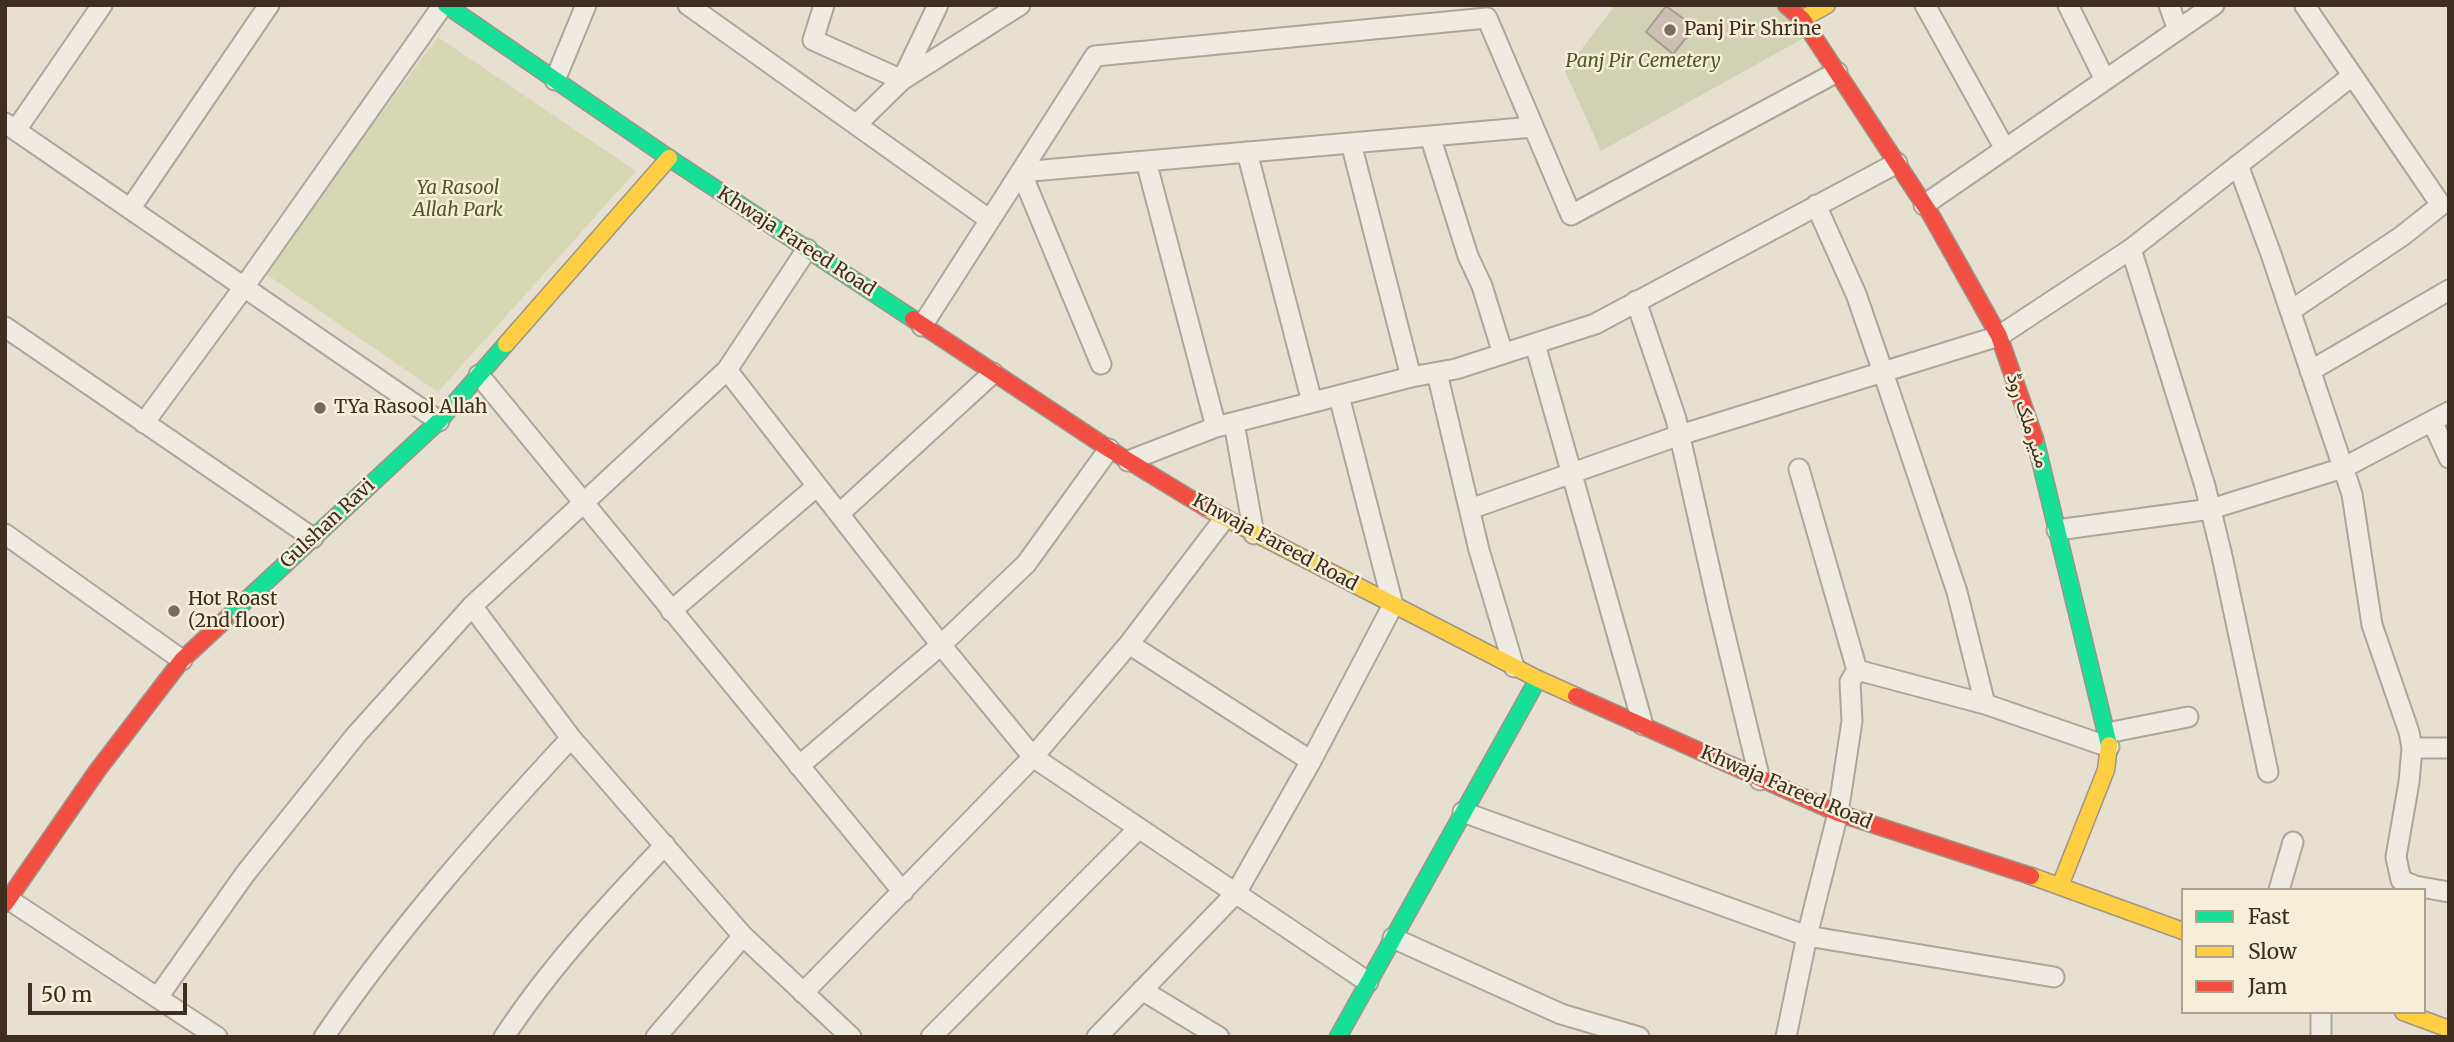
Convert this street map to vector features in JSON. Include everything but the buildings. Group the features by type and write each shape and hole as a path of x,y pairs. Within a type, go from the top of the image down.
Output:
{"street":[{"path":"102,5 11,127 439,421"},
{"path":"130,209 269,5"},
{"path":"144,423 445,5"},
{"name":"Khwaja Fareed Road","path":"445,5 668,158 993,373 1109,449 1224,519 1538,679 1760,780 1838,813 2060,886 2181,931"},
{"path":"555,80 586,5"},
{"path":"824,5 813,40 902,80"},
{"path":"902,80 938,5"},
{"path":"857,124 902,80 1020,5"},
{"name":"منیر ملک روڈ","path":"1786,5 1797,12 1924,205 1998,336 2037,443 2108,740 2106,770 2060,886"},
{"path":"1797,12 1827,5"},
{"path":"1926,5 2005,149"},
{"path":"2068,5 2105,80"},
{"path":"2169,5 2178,30"},
{"path":"1924,205 2214,5"},
{"path":"2290,311 2402,236 2445,202 2352,76 2305,6"},
{"path":"699,9 989,220"},
{"path":"922,326 1095,55 1487,19 1571,215 1837,72"},
{"path":"1470,509 1573,475 1680,435 1998,336 2131,249 2352,76"},
{"path":"1021,172 1533,127"},
{"path":"1430,136 1503,354"},
{"path":"1352,143 1411,377"},
{"path":"1247,152 1312,402"},
{"name":"Gulshan Ravi","path":"7,902 97,771 182,660 439,421 668,158"},
{"path":"1146,161 1225,425 1254,534"},
{"path":"1128,461 1225,425 1411,377 1456,369 1595,324 1897,163"},
{"path":"2238,165 2352,494 2372,625 2412,748 2396,857 2401,880 2422,888"},
{"path":"1021,172 1101,364"},
{"path":"1816,205 1856,294 1883,372 1957,592 1985,704"},
{"path":"158,997 245,874 347,746 472,606 727,370 807,249"},
{"path":"2131,249 2211,509 2268,772"},
{"path":"2309,371 2449,290"},
{"path":"1636,301 1680,435 1718,610 1760,780"},
{"path":"5,327 313,538"},
{"path":"1535,344 1643,725"},
{"path":"727,370 941,645 1033,757 1368,982"},
{"path":"839,514 993,373"},
{"path":"1437,373 1470,509 1514,667"},
{"path":"479,376 903,892"},
{"path":"1097,1037 1236,893 1311,761 1393,605 1339,396"},
{"path":"2057,530 2211,509 2343,468 2440,417 2449,458"},
{"path":"799,766 941,645 1026,564 1109,449"},
{"path":"1786,1037 1807,936 1838,813 1852,721 1850,682 1857,670 1799,469"},
{"path":"671,611 817,486"},
{"path":"803,993 1033,757 1129,644 1224,519"},
{"path":"5,534 182,660"},
{"path":"472,606 571,738 743,936 844,1034"},
{"path":"1129,644 1311,761"},
{"path":"1857,670 2108,740 2188,716"},
{"path":"1338,1037 1538,679"},
{"path":"324,1037 349,1000 478,838 571,738"},
{"path":"2412,748 2449,748"},
{"path":"1463,812 1807,936 2054,977"},
{"path":"930,1037 1139,828"},
{"path":"2281,888 2293,842"},
{"path":"504,1037 529,998 603,910 665,845"},
{"path":"2426,889 2449,892"},
{"path":"7,902 217,1037"},
{"path":"656,1037 743,936"},
{"path":"1393,938 1561,1014 1639,1037"},
{"path":"1142,990 1219,1037"},
{"path":"2321,1014 2321,1037"},
{"path":"2408,1014 2449,1029"}],"green space":[{"name":"Panj Pir Cemetery","path":"1615,5 1786,5 1811,34 1601,151 1565,71"},
{"name":"Ya Rasool Allah Park","path":"438,37 636,171 438,392 263,272"}],"traffic: fast":[{"path":"446,5 669,158 913,319"},
{"path":"225,620 439,421 506,344"},
{"path":"2035,439 2109,745"},
{"path":"1338,1037 1538,679"}],"traffic: slow":[{"path":"1802,19 1827,5"},
{"path":"506,344 669,158"},
{"path":"1206,508 1576,696"},
{"path":"2060,886 2106,770 2109,745"},
{"path":"2031,876 2181,930"},
{"path":"2408,1014 2449,1029"}],"traffic: jam":[{"path":"1786,5 1802,19 1931,215 1999,336 2035,439"},
{"path":"913,319 1109,449 1206,508"},
{"path":"5,904 97,771 182,660 225,620"},
{"path":"1576,696 1838,813 2031,876"}],"place":[{"name":"Panj Pir Shrine","path":"1670,30"},
{"name":"TYa Rasool Allah","path":"320,408"},
{"name":"Hot Roast (2nd floor)","path":"174,611"}]}
